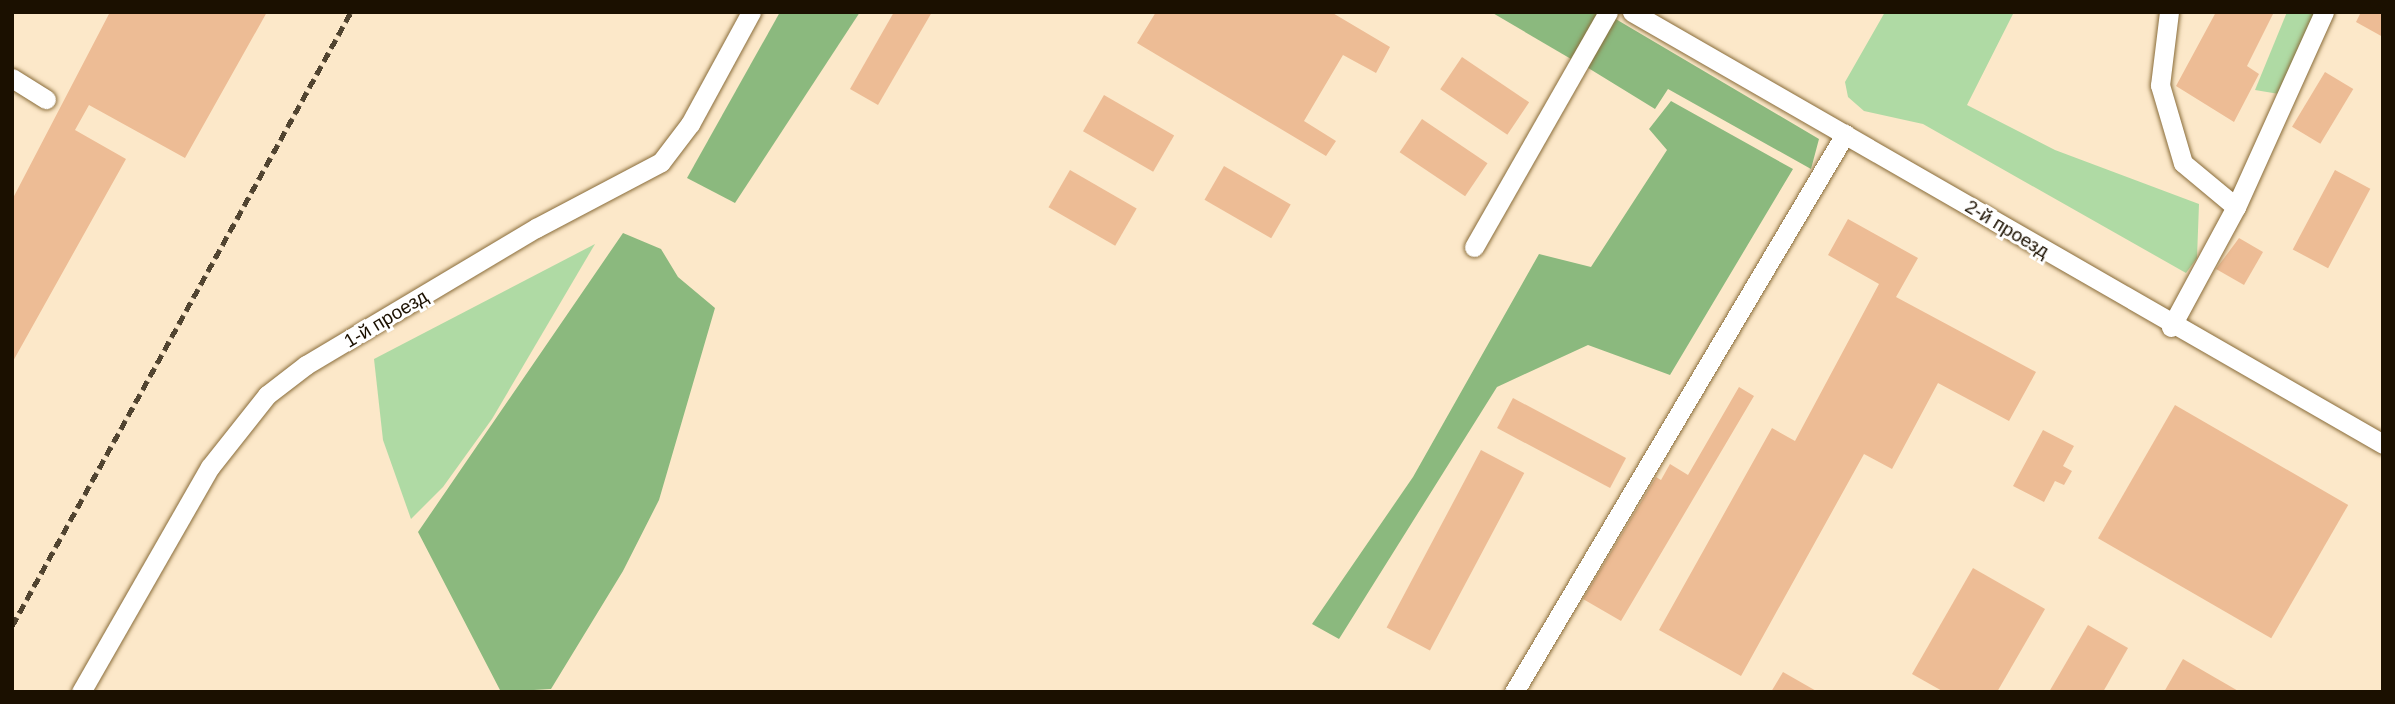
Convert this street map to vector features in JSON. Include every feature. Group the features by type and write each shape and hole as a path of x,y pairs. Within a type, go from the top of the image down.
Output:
{"street":[{"name":"1-й проезд","path":"81,692 210,467 267,395 306,365 536,228 661,162 690,124 751,12"},
{"path":"1474,247 1608,12"},
{"name":"2-й проезд","path":"1632,12 1845,134 2171,327 2383,444"},
{"path":"2169,12 2160,85 2183,163 2236,207"},
{"path":"2171,327 2236,207 2324,12"},
{"path":"12,78 46,99"},
{"path":"1514,692 1845,134"}],"green space":[{"path":"780,12 860,12 735,203 687,178"},
{"path":"1491,12 1599,12 1571,59"},
{"path":"1885,12 2014,12 1967,105 2055,150 2199,204 2197,258 2186,273 1923,124 1864,111 1848,97 1845,82"},
{"path":"2287,12 2315,12 2279,94 2255,90"},
{"path":"1614,18 1819,139 1811,169 1668,89 1655,109 1585,66"},
{"path":"1671,101 1793,169 1670,375 1588,345 1497,387 1339,639 1312,624 1413,477 1539,254 1591,267 1667,150 1649,129"},
{"path":"623,233 661,249 678,277 715,308 659,500 623,571 551,689 501,692 418,532"},
{"path":"595,244 492,419 443,487 411,519 383,440 374,359"}],"building":[{"path":"110,12 267,12 185,158 89,105 75,130 126,159 12,363 12,200"},
{"path":"894,12 932,12 878,105 850,89"},
{"path":"1156,12 1331,12 1390,47 1376,73 1343,55 1304,121 1336,141 1326,156 1137,43"},
{"path":"2216,12 2274,12 2247,66 2259,74 2234,122 2176,86"},
{"path":"2361,12 2383,12 2383,37 2356,22"},
{"path":"1462,57 1529,102 1507,135 1440,89"},
{"path":"2325,72 2353,89 2320,144 2292,127"},
{"path":"1104,95 1174,136 1153,172 1083,131"},
{"path":"1422,119 1487,163 1465,196 1400,152"},
{"path":"1224,166 1291,204 1271,238 1204,200"},
{"path":"1070,170 1137,208 1115,246 1048,207"},
{"path":"2335,170 2370,189 2328,268 2293,249"},
{"path":"1848,219 1918,258 1896,297 2036,372 2009,421 1938,383 1892,469 1864,454 1741,676 1659,630 1772,428 1795,441 1879,284 1828,255"},
{"path":"2239,238 2263,252 2244,285 2216,269"},
{"path":"1739,387 1754,396 1621,621 1583,599 1656,477 1661,480 1670,464 1688,475"},
{"path":"1513,398 1626,458 1610,488 1497,428"},
{"path":"2175,405 2348,505 2271,638 2098,538"},
{"path":"2043,430 2074,446 2063,466 2072,471 2064,485 2055,481 2044,502 2013,486"},
{"path":"1481,450 1524,473 1430,650 1387,627"},
{"path":"1973,568 2045,609 1997,692 1944,692 1912,674"},
{"path":"2088,625 2128,648 2103,692 2049,692"},
{"path":"2183,659 2240,692 2164,692"},
{"path":"1783,672 1818,692 1771,692"}],"railway":[{"path":"12,626 351,12"}]}
